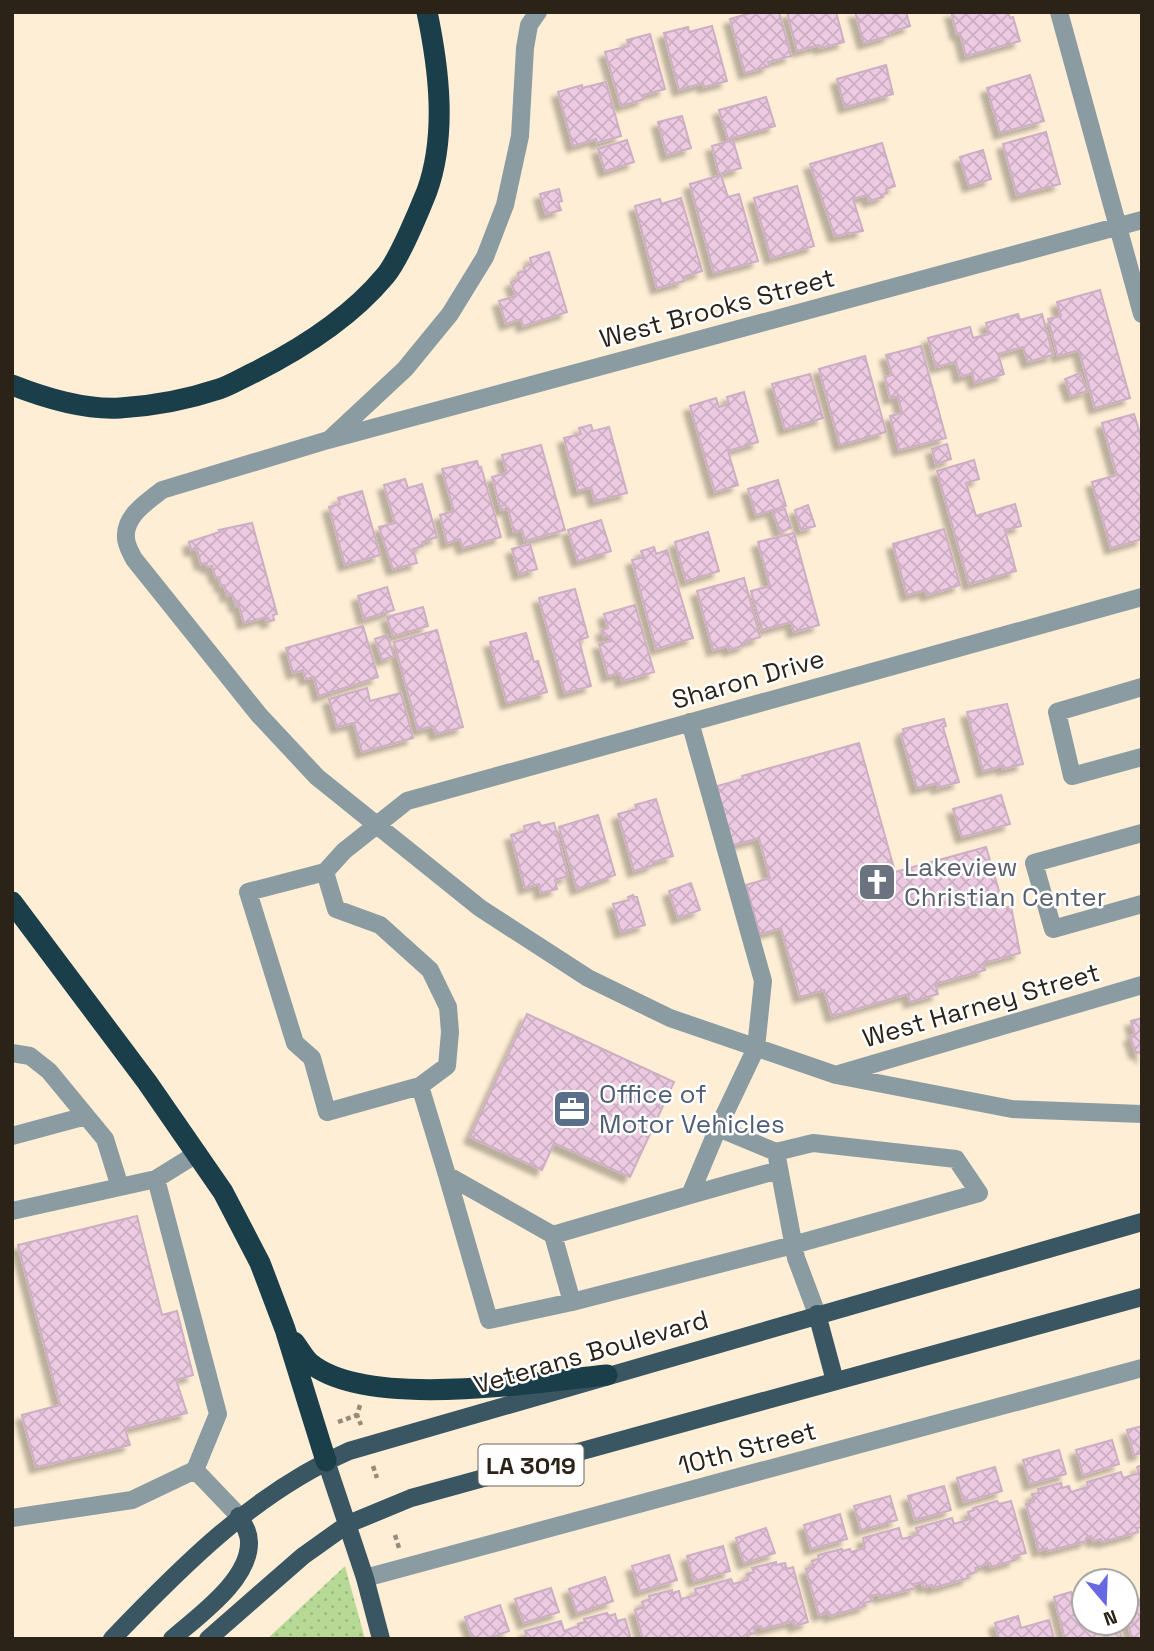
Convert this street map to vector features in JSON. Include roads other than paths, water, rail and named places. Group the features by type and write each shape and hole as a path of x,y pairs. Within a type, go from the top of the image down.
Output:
{"highway":[{"path":"12,385 71,403 119,408 160,403 221,388 280,359 341,320 386,275 427,189 437,150 438,93 427,12"},
{"path":"12,902 198,1153 223,1192 260,1263 285,1328 326,1461"},
{"path":"285,1328 309,1362 334,1377 411,1391 607,1376"}],"main road":[{"name":"Veterans Boulevard","path":"112,1639 158,1591 239,1516 326,1461 385,1439 1142,1222"},
{"name":"LA 3019","path":"208,1639 303,1556 348,1524 411,1498 1142,1297"},
{"path":"817,1314 835,1381"},
{"path":"326,1461 365,1578 381,1639"},
{"path":"172,1639 226,1591 244,1566 249,1545 248,1532 239,1516"}],"street":[{"path":"328,440 405,369 450,314 485,257 505,205 520,136 527,37 529,25 538,12"},
{"path":"1059,12 1142,314"},
{"name":"West Brooks Street","path":"375,825 317,777 260,715 134,559 125,539 127,524 140,507 162,490 328,440 1142,220"},
{"name":"Sharon Drive","path":"325,872 344,851 407,801 1142,597"},
{"path":"1142,687 1056,712 1072,776 1142,757"},
{"path":"690,722 762,981 756,1048 690,1195"},
{"path":"375,825 480,908 588,978 670,1018 836,1075 1012,1109 1142,1114"},
{"path":"1142,833 1034,863 1053,929 1142,904"},
{"path":"325,872 336,909 380,925 430,970 448,1007 450,1032 447,1066 420,1086 327,1112 313,1058 295,1043 248,892 325,872"},
{"name":"West Harney Street","path":"836,1075 1142,985"},
{"path":"12,1053 30,1055 49,1072 106,1139 120,1188"},
{"path":"420,1086 489,1320 572,1302 793,1245 979,1192 956,1159 813,1143 776,1152 718,1128"},
{"path":"12,1136 86,1116"},
{"path":"776,1152 793,1245 817,1314"},
{"path":"12,1211 156,1179 198,1153"},
{"path":"553,1235 779,1170"},
{"path":"447,1175 553,1235 572,1302"},
{"path":"12,1518 132,1500 195,1471 218,1414 156,1179"},
{"name":"10th Street","path":"365,1578 1142,1368"},
{"path":"195,1471 239,1516"}],"place":[{"name":"Lakeview Christian Center","path":"877,882"},
{"name":"Office of Motor Vehicles","path":"572,1109"}]}
